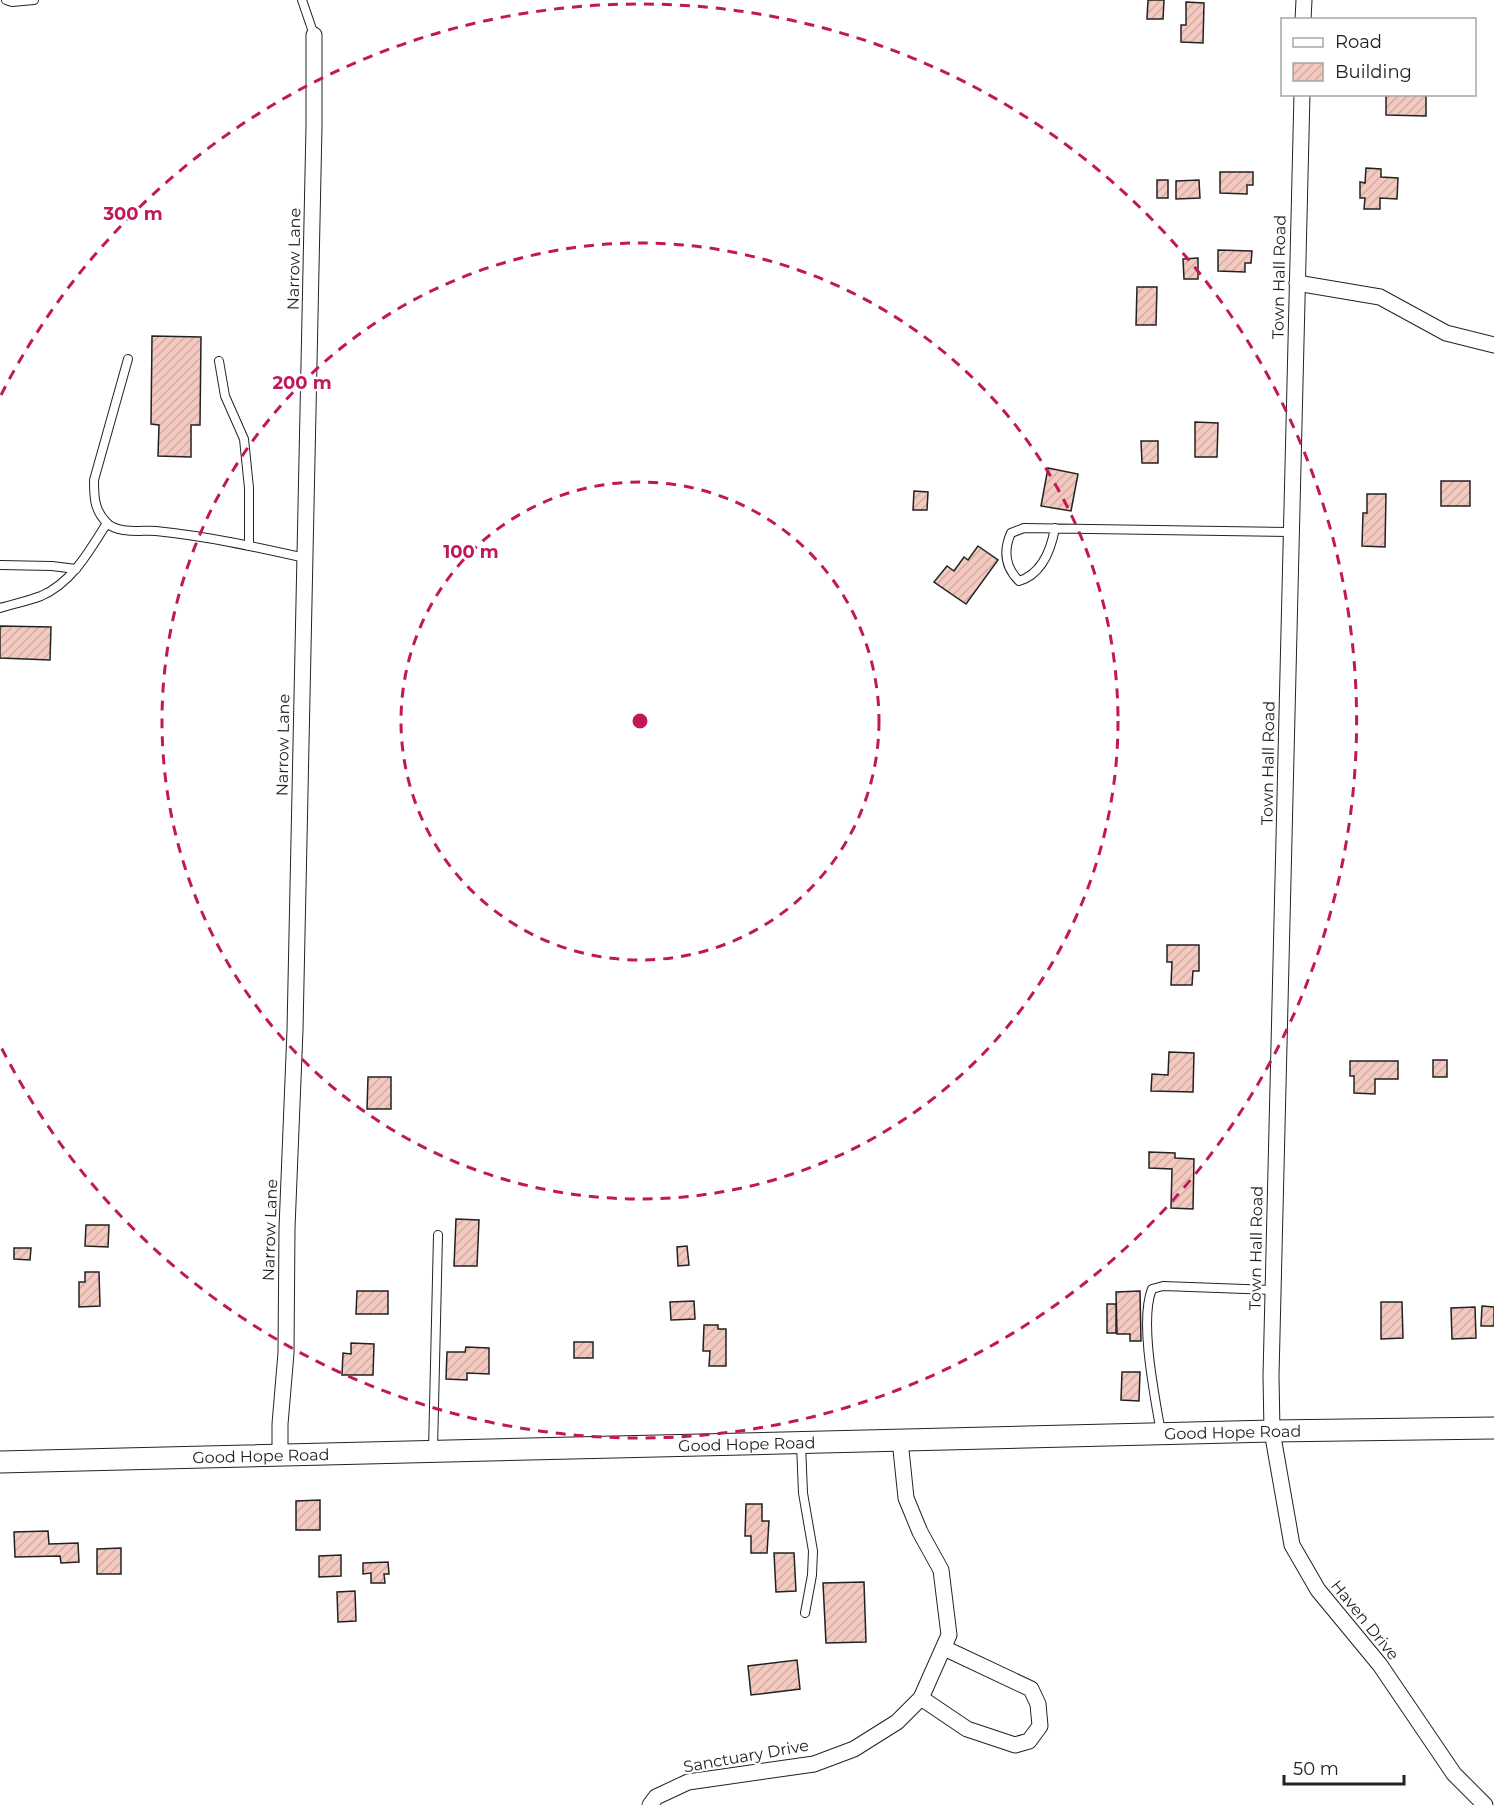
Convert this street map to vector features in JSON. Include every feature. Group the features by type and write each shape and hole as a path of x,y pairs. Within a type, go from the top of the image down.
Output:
{"main road":[{"name":"Good Hope Road","path":"0,1462 1272,1431 1494,1428"}],"street":[{"path":"1304,0 1304,18"},
{"name":"Narrow Lane","path":"280,1455 280,1424 286,1353 287,1228 295,1030 314,138 314,34"},
{"name":"Town Hall Road","path":"1272,1431 1271,1376 1302,96"},
{"path":"1297,283 1380,297 1446,333 1494,345"},
{"name":"Haven Drive","path":"1272,1431 1292,1545 1318,1590 1380,1665 1454,1774 1485,1805"},
{"name":"Sanctuary Drive","path":"650,1805 656,1797 688,1782 814,1764 854,1749 897,1722 921,1698 949,1635 941,1570 920,1532 906,1498 900,1440"},
{"path":"921,1698 967,1729 1015,1745 1029,1741 1040,1726 1038,1704 1031,1689 944,1648"}],"lane":[{"path":"6,0 12,2 34,0"},
{"path":"302,0 314,34"},
{"path":"128,359 94,480 94,499 97,510 107,523 114,528 181,534 305,558"},
{"path":"219,361 225,396 244,439 249,489 249,546"},
{"path":"0,608 42,596 61,585 84,560 107,523"},
{"path":"1055,528 1052,544 1044,561 1030,578 1019,581 1011,573 1006,546 1011,533 1024,528 1055,528 1292,532"},
{"path":"0,565 76,569"},
{"path":"434,1451 438,1235"},
{"path":"1162,1434 1149,1361 1148,1299 1152,1288 1163,1286 1274,1290"},
{"path":"801,1443 803,1492 813,1551 812,1575 805,1613"}],"building":[{"path":"1148,0 1164,0 1163,19 1147,19"},
{"path":"1186,2 1204,3 1203,43 1181,42 1181,25 1186,25"},
{"path":"1386,96 1426,96 1426,116 1386,115"},
{"path":"1366,168 1381,169 1381,177 1398,178 1397,199 1380,198 1380,209 1364,209 1365,198 1360,198 1360,182 1365,183"},
{"path":"1220,172 1253,172 1253,185 1247,185 1247,194 1220,193"},
{"path":"1157,180 1168,180 1168,198 1157,198"},
{"path":"1199,180 1200,198 1176,199 1176,181"},
{"path":"1218,250 1252,251 1251,263 1245,263 1245,272 1218,271"},
{"path":"1198,258 1198,279 1184,279 1183,259"},
{"path":"1137,287 1157,287 1156,325 1136,325"},
{"path":"152,336 201,337 200,425 191,425 191,457 158,456 159,425 151,424"},
{"path":"1195,422 1218,423 1217,457 1195,457"},
{"path":"1141,441 1158,441 1158,463 1142,463"},
{"path":"1048,468 1078,474 1071,511 1041,506"},
{"path":"1441,481 1470,481 1470,506 1441,506"},
{"path":"914,491 928,492 927,510 913,510"},
{"path":"1367,494 1386,494 1385,547 1362,546 1363,513 1367,513"},
{"path":"978,546 998,560 966,604 934,582 947,566 954,571 964,557 968,560"},
{"path":"0,626 51,627 50,660 0,658"},
{"path":"1167,945 1199,945 1199,971 1193,971 1192,985 1171,985 1172,962 1167,962"},
{"path":"1169,1052 1194,1053 1193,1092 1151,1091 1152,1074 1168,1075"},
{"path":"1433,1060 1447,1060 1447,1077 1433,1077"},
{"path":"1350,1061 1398,1061 1398,1079 1375,1079 1375,1094 1354,1093 1354,1076 1350,1076"},
{"path":"368,1077 391,1077 391,1109 367,1109"},
{"path":"1149,1152 1175,1153 1175,1158 1194,1159 1193,1209 1171,1208 1172,1169 1149,1168"},
{"path":"456,1219 479,1220 477,1266 454,1266"},
{"path":"86,1225 109,1225 108,1247 85,1246"},
{"path":"687,1246 689,1265 678,1266 677,1247"},
{"path":"14,1248 31,1248 30,1260 14,1259"},
{"path":"85,1272 99,1272 100,1306 79,1307 79,1282 85,1282"},
{"path":"357,1291 388,1291 388,1314 356,1314"},
{"path":"1140,1291 1141,1341 1130,1341 1130,1334 1117,1334 1116,1292"},
{"path":"694,1301 695,1319 671,1320 670,1302"},
{"path":"1381,1302 1402,1302 1403,1338 1381,1339"},
{"path":"1107,1304 1116,1304 1116,1333 1107,1333"},
{"path":"1482,1306 1494,1307 1494,1326 1481,1326"},
{"path":"1475,1307 1476,1338 1452,1339 1451,1308"},
{"path":"704,1325 718,1325 718,1329 726,1329 726,1366 709,1366 710,1351 703,1351"},
{"path":"574,1342 593,1342 593,1358 574,1358"},
{"path":"351,1343 374,1344 373,1375 342,1375 343,1353 351,1354"},
{"path":"466,1347 489,1348 489,1374 467,1373 467,1380 446,1379 447,1352 465,1352"},
{"path":"1122,1372 1140,1372 1139,1401 1121,1400"},
{"path":"320,1500 320,1530 296,1530 296,1501"},
{"path":"746,1504 762,1504 762,1521 769,1521 767,1553 751,1553 751,1536 745,1536"},
{"path":"48,1531 49,1544 78,1543 79,1562 61,1563 60,1556 15,1557 14,1532"},
{"path":"121,1548 121,1574 97,1574 97,1549"},
{"path":"774,1553 794,1553 796,1591 776,1592"},
{"path":"341,1555 341,1576 319,1577 319,1556"},
{"path":"388,1562 389,1574 384,1574 385,1583 371,1583 371,1573 363,1574 363,1563"},
{"path":"864,1582 866,1642 826,1643 823,1583"},
{"path":"355,1591 356,1621 338,1622 337,1592"},
{"path":"797,1660 800,1689 751,1695 748,1666"}]}
